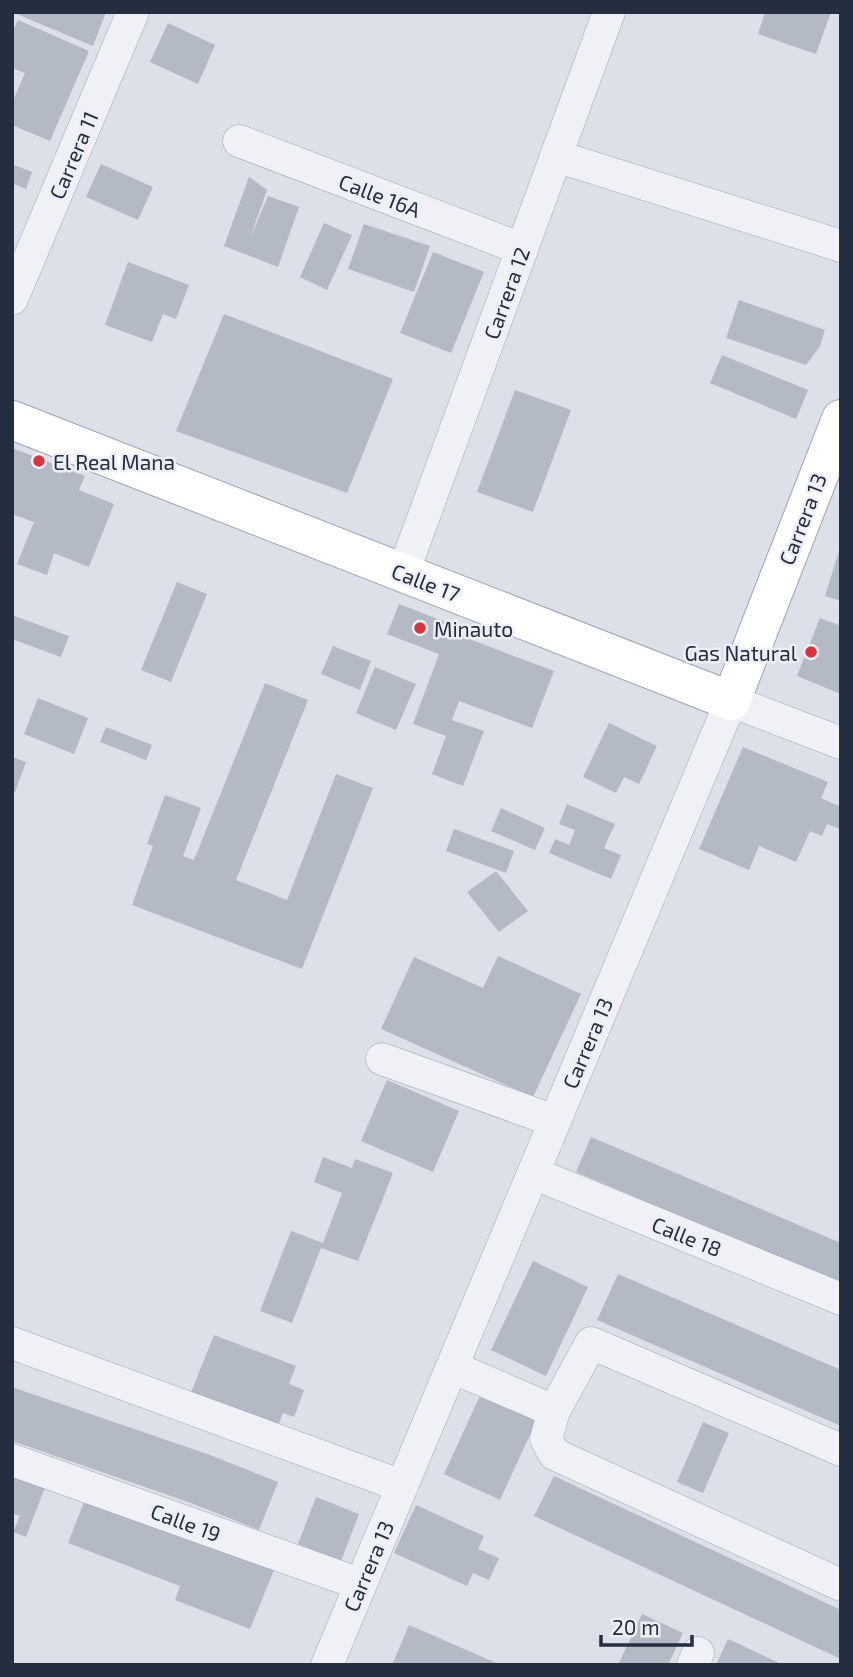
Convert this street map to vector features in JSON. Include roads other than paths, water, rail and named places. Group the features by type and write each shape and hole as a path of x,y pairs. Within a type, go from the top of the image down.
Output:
{"main road":[{"name":"Carrera 13","path":"731,701 841,419"},
{"name":"Calle 17","path":"12,420 731,701"}],"street":[{"name":"Carrera 11","path":"12,299 133,12"},
{"name":"Carrera 12","path":"403,573 609,12"},
{"name":"Calle 16A","path":"239,141 522,249"},
{"path":"556,156 841,246"},
{"name":"Calle 17","path":"731,701 841,743"},
{"name":"Carrera 13","path":"327,1665 731,701"},
{"path":"382,1059 555,1121"},
{"name":"Calle 18","path":"533,1173 841,1299"},
{"path":"12,1343 402,1486"},
{"path":"841,1450 591,1343 554,1411 546,1439 554,1454 841,1585"},
{"path":"452,1367 554,1411"},
{"name":"Calle 19","path":"12,1460 360,1584"}],"place":[{"name":"El Real Mana","path":"39,461"},
{"name":"Minauto","path":"420,628"},
{"name":"Gas Natural","path":"811,652"}]}
